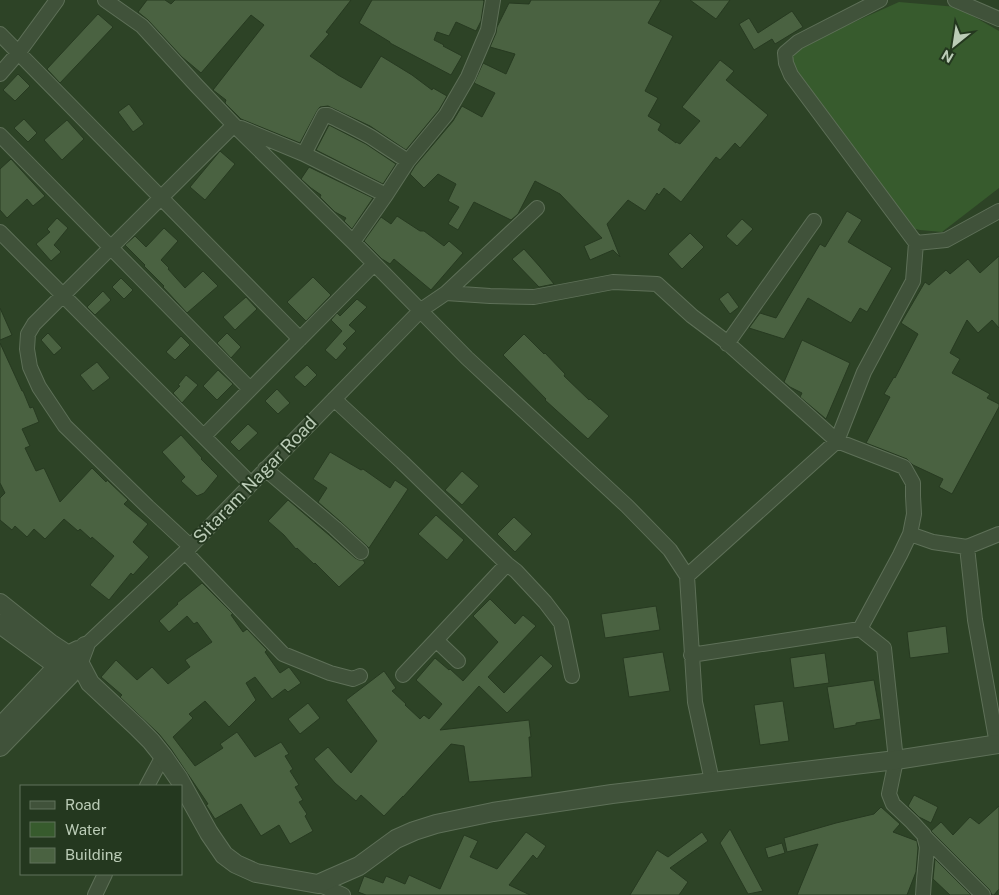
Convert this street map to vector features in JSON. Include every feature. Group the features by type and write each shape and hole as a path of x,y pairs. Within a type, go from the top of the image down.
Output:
{"street":[{"path":"0,74 19,52 57,0"},
{"path":"105,0 142,26 234,125 467,358 627,506 670,550 687,576 694,702 712,781"},
{"path":"353,242 408,160 446,115 468,77 488,30 493,0"},
{"path":"687,576 837,441 864,372 912,281 916,243 791,74 786,63 785,53 798,42 880,0"},
{"path":"955,0 999,19"},
{"path":"0,34 300,339"},
{"path":"304,154 324,115 328,115 369,136 408,160"},
{"path":"234,125 304,154 386,195"},
{"path":"234,125 34,324 28,334 27,349 30,367 39,387 65,426 148,507 283,654 330,673 353,679 360,676"},
{"path":"0,135 250,390"},
{"name":"Sitaram Nagar Road","path":"85,646 188,549 421,310 446,293 537,208"},
{"path":"916,243 946,240 999,211"},
{"path":"727,344 814,221"},
{"path":"0,232 251,484"},
{"path":"204,436 374,264"},
{"path":"446,293 534,297 613,282 657,284 837,441 904,467 913,483 914,514 910,534 860,629"},
{"path":"334,398 516,571 545,602 561,623 572,676"},
{"path":"265,469 361,552"},
{"path":"910,534 933,542 966,547 999,534"},
{"path":"318,884 359,866 396,839 436,824 502,811 612,794 896,760 998,744 975,620 966,547"},
{"path":"403,676 507,564"},
{"path":"0,602 50,643 69,665 137,727 164,756 224,855 236,864 256,873 318,884 343,895"},
{"path":"0,624 69,665"},
{"path":"691,655 860,629 884,648 896,760 890,794 893,804 982,895"},
{"path":"436,640 458,661"},
{"path":"0,747 85,646"},
{"path":"0,727 69,665"},
{"path":"148,785 164,756"},
{"path":"924,835 927,848 924,895"},
{"path":"95,895 105,875"}],"water":[{"path":"899,2 957,7 999,31 999,188 942,232 907,227 792,65 790,55 796,48"}],"building":[{"path":"147,0 165,0 171,4 175,0 351,0 326,32 329,34 310,56 361,88 381,56 432,90 433,88 447,96 439,110 406,150 370,126 328,106 320,107 300,143 241,119 225,103 226,100 213,90 264,25 251,15 201,73 182,57 148,20 138,12"},
{"path":"372,0 484,1 481,21 476,31 456,22 449,36 437,32 434,40 462,56 451,75 390,43 359,23"},
{"path":"531,0 661,0 648,23 673,36 645,91 658,98 648,116 661,124 658,130 676,143 680,144 700,121 682,107 720,60 734,71 726,80 768,115 740,148 735,143 720,160 716,157 681,202 664,188 659,195 657,193 645,211 628,200 607,224 620,257 613,250 590,260 584,246 602,238 560,194 535,181 518,214 511,220 474,202 458,230 448,224 459,207 448,201 456,184 438,174 424,188 410,174 453,121 462,106 482,117 495,93 474,83 483,63 506,74 515,54 490,47 497,27 509,3 529,4"},
{"path":"690,0 730,0 716,19"},
{"path":"792,11 803,27 775,44 772,39 754,50 739,24 749,18 758,33"},
{"path":"98,14 113,27 60,83 47,69"},
{"path":"18,74 30,86 15,101 3,90"},
{"path":"129,104 144,124 133,132 118,112"},
{"path":"24,119 37,133 28,142 14,128"},
{"path":"67,120 84,139 62,160 44,140"},
{"path":"329,125 366,144 396,164 383,184 316,150"},
{"path":"220,151 235,164 205,200 190,187"},
{"path":"11,159 45,196 33,206 27,199 7,218 0,210 0,169"},
{"path":"309,167 373,198 352,229 344,221 346,218 335,212 320,197 321,195 301,179"},
{"path":"847,211 862,220 848,242 892,268 867,312 860,308 851,323 808,298 784,339 749,328 760,313 776,318 820,244 825,247"},
{"path":"397,216 420,231 424,231 444,246 449,241 463,253 431,290 394,259 390,264 382,259 364,241 381,217 391,224"},
{"path":"57,218 68,228 54,245 61,252 51,261 36,244 50,232 47,229"},
{"path":"742,219 753,229 737,246 726,236"},
{"path":"164,228 178,241 161,260 185,288 203,271 218,286 187,313 125,245 135,236 146,247"},
{"path":"690,233 704,247 682,269 668,254"},
{"path":"524,249 554,284 539,287 512,259"},
{"path":"999,256 999,328 992,320 978,333 967,320 950,353 960,359 952,373 990,394 987,398 999,404 952,494 939,487 943,479 913,465 907,459 866,443 890,397 884,394 895,378 918,334 901,323 925,282 929,285 946,270 950,274 968,259 980,273"},
{"path":"313,277 331,295 306,321 287,302"},
{"path":"121,278 133,290 124,299 112,287"},
{"path":"103,291 111,300 95,315 87,307"},
{"path":"728,292 739,307 730,314 719,299"},
{"path":"246,297 257,309 235,330 223,317"},
{"path":"357,299 367,307 349,325 356,331 343,344 347,348 336,360 325,350 342,331 331,320 337,313 340,316"},
{"path":"0,308 12,335 0,340"},
{"path":"48,333 62,348 54,355 41,340"},
{"path":"227,333 241,347 231,358 217,343"},
{"path":"524,334 565,374 564,376 609,416 588,439 545,400 503,355"},
{"path":"181,336 190,345 175,360 166,352"},
{"path":"802,340 850,363 826,419 800,397 802,393 784,382"},
{"path":"0,343 30,408 33,407 39,422 22,429 30,446 25,448 36,471 44,468 60,502 92,468 128,500 124,504 148,524 133,542 149,557 133,575 131,573 109,600 90,585 114,556 92,537 91,539 80,529 78,531 64,519 45,539 34,529 27,537 15,526 12,530 0,520 0,498 5,493 0,483"},
{"path":"97,362 110,378 93,391 80,375"},
{"path":"307,365 317,375 305,387 294,377"},
{"path":"218,370 233,384 217,400 203,386"},
{"path":"186,375 198,385 182,403 173,393 180,386 178,385"},
{"path":"277,389 290,403 278,414 265,401"},
{"path":"248,424 258,433 239,451 230,442"},
{"path":"181,435 218,476 204,493 197,496 181,481 185,477 162,452"},
{"path":"330,452 361,470 363,469 390,488 395,480 408,489 369,548 318,502 327,488 313,479"},
{"path":"462,471 479,486 462,505 445,490"},
{"path":"288,500 355,558 363,560 365,563 339,587 268,521"},
{"path":"436,515 464,540 447,560 418,534"},
{"path":"514,517 532,534 515,552 497,534"},
{"path":"202,583 233,614 231,615 243,632 247,629 267,650 265,652 280,673 289,667 301,683 288,692 285,689 272,699 255,677 246,683 256,700 229,727 205,701 189,714 193,718 173,737 195,766 223,748 220,744 237,732 255,757 281,742 289,754 285,756 293,769 290,771 299,785 295,787 303,800 299,802 307,814 305,816 313,831 290,844 279,825 261,836 241,804 215,819 206,805 208,804 159,734 120,697 122,695 101,677 116,660 137,680 152,667 168,684 190,667 185,660 212,642 197,622 194,624 187,616 169,632 159,621 177,603"},
{"path":"490,599 515,624 523,615 536,626 488,677 504,693 541,655 553,666 507,713 479,686 440,730 529,720 532,777 469,782 464,746 451,744 384,816 361,795 356,801 335,783 314,759 328,747 351,773 377,741 346,700 384,671 396,688 392,691 405,705 420,719 424,715 429,719 442,704 416,680 435,658 463,681 498,642 473,616"},
{"path":"656,606 660,630 605,638 601,614"},
{"path":"946,626 949,653 910,658 907,632"},
{"path":"663,652 670,691 629,697 623,658"},
{"path":"825,653 829,683 794,688 790,658"},
{"path":"874,680 881,719 834,729 827,687"},
{"path":"783,701 789,741 760,745 754,705"},
{"path":"308,703 320,718 300,734 288,719"},
{"path":"914,795 938,807 931,823 919,817 908,806"},
{"path":"999,806 999,889 992,895 989,889 931,831 941,822 953,835 970,817 979,824"},
{"path":"881,807 900,824 893,832 917,841 916,872 907,895 797,895 818,844 787,852 784,838 874,814"},
{"path":"730,829 763,891 748,894 720,843"},
{"path":"526,832 546,846 537,859 533,855 509,885 530,895 366,895 358,892 364,876 383,883 386,876 405,884 409,875 440,889 464,835 478,841 470,857 497,869"},
{"path":"702,832 708,841 670,868 688,882 679,895 630,895 657,850 668,857"},
{"path":"782,843 785,853 768,858 765,848"},
{"path":"935,859 971,895 950,895 933,879"}]}
